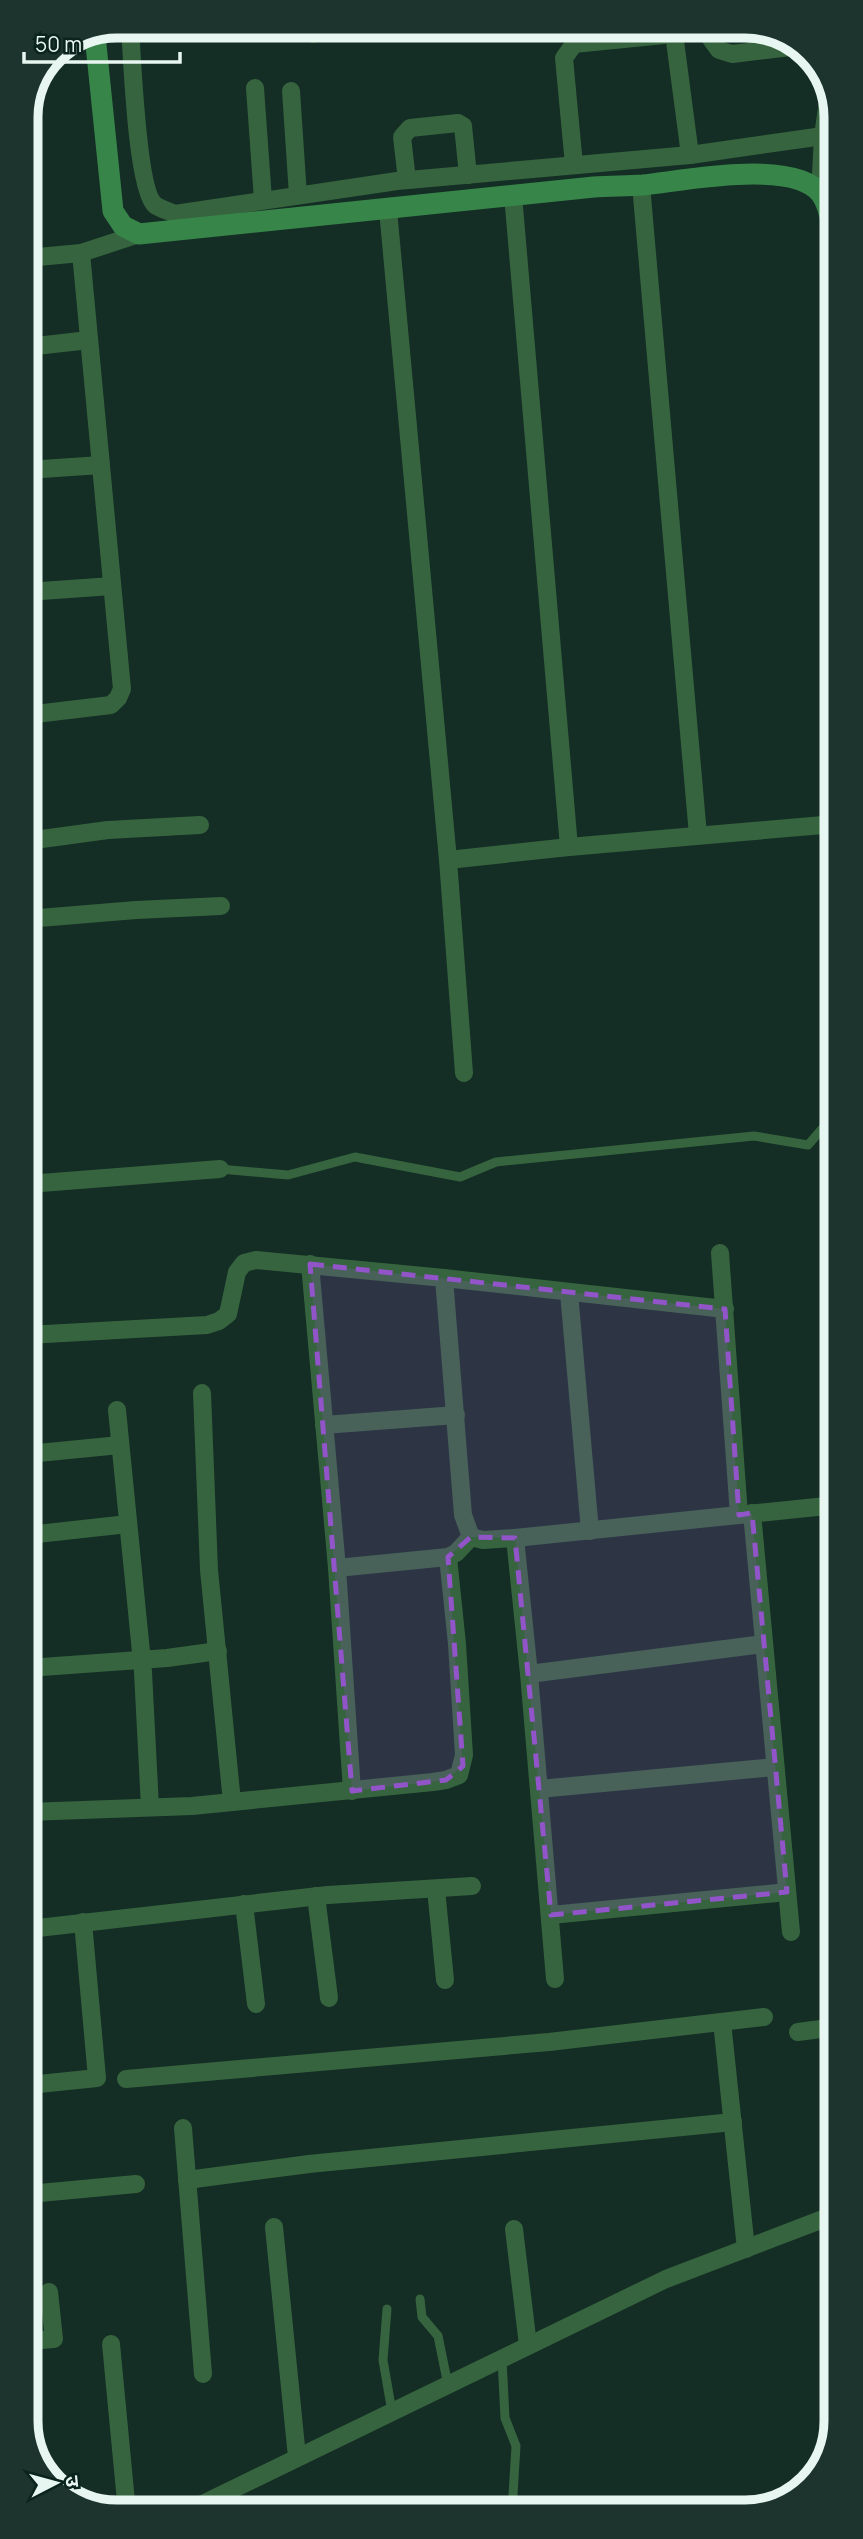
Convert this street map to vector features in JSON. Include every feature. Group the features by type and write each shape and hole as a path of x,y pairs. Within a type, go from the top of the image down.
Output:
{"street":[{"path":"131,38 146,191 155,204 175,214 407,180 690,155 822,136"},
{"path":"574,165 564,58 574,44 611,39"},
{"path":"674,39 690,155"},
{"path":"711,39 719,50 732,54 783,48"},
{"path":"96,42 113,211 123,226 139,234"},
{"path":"255,88 263,200"},
{"path":"291,91 298,195"},
{"path":"407,180 402,137 405,132 410,128 453,123 463,125 468,175"},
{"path":"824,124 824,165"},
{"path":"38,257 81,253 139,234 513,195 726,175 775,174 806,181 824,180"},
{"path":"641,185 698,835"},
{"path":"513,195 569,847"},
{"path":"388,210 448,860 464,1073"},
{"path":"38,714 111,705 122,689 81,253"},
{"path":"38,346 89,340"},
{"path":"38,469 101,465"},
{"path":"38,591 113,586"},
{"path":"38,840 108,830 200,825"},
{"path":"448,860 824,825"},
{"path":"38,918 221,906"},
{"path":"38,1183 220,1170"},
{"path":"720,1253 746,1514 764,1644 791,1932"},
{"path":"38,1334 207,1325 219,1321 228,1314 237,1272 244,1263 256,1260 725,1309"},
{"path":"310,1264 337,1568 352,1791"},
{"path":"444,1278 463,1515 471,1537"},
{"path":"569,1293 590,1531"},
{"path":"202,1393 209,1570 232,1802"},
{"path":"117,1410 141,1658 150,1807"},
{"path":"324,1425 456,1415"},
{"path":"38,1453 120,1445"},
{"path":"471,1537 483,1540 515,1538 824,1506"},
{"path":"38,1534 128,1524"},
{"path":"337,1568 448,1557 456,1553 471,1537"},
{"path":"515,1538 555,1979"},
{"path":"38,1812 192,1806 446,1780 459,1774 463,1766 457,1644 448,1557"},
{"path":"529,1674 764,1644"},
{"path":"38,1667 218,1651"},
{"path":"539,1789 775,1767"},
{"path":"38,1928 316,1896 472,1886"},
{"path":"436,1889 445,1980"},
{"path":"551,1915 787,1892"},
{"path":"316,1896 329,1998"},
{"path":"244,1903 256,2004"},
{"path":"38,2084 97,2078 83,1923"},
{"path":"126,2078 535,2043 764,2017"},
{"path":"722,2022 746,2249"},
{"path":"798,2032 824,2029"},
{"path":"187,2180 309,2164 733,2122"},
{"path":"183,2128 203,2374"},
{"path":"38,2193 135,2184"},
{"path":"210,2500 666,2279 824,2219"},
{"path":"274,2227 297,2457"},
{"path":"514,2229 528,2345"},
{"path":"38,2340 54,2339 49,2292"},
{"path":"111,2344 126,2500"}],"lane":[{"path":"220,1170 288,1175 355,1157 460,1177 496,1162 740,1137 754,1136 808,1145 824,1127"},
{"path":"420,2299 422,2317 438,2336 448,2385"},
{"path":"387,2309 383,2360 392,2412"},
{"path":"502,2358 505,2418 516,2446 513,2500"}],"highlighted area":[{"path":"310,1264 725,1309 739,1515 752,1513 787,1892 551,1915 515,1538 471,1537 448,1557 463,1766 446,1780 352,1791"}],"green space":[{"path":"311,38 345,38 311,43"}]}
